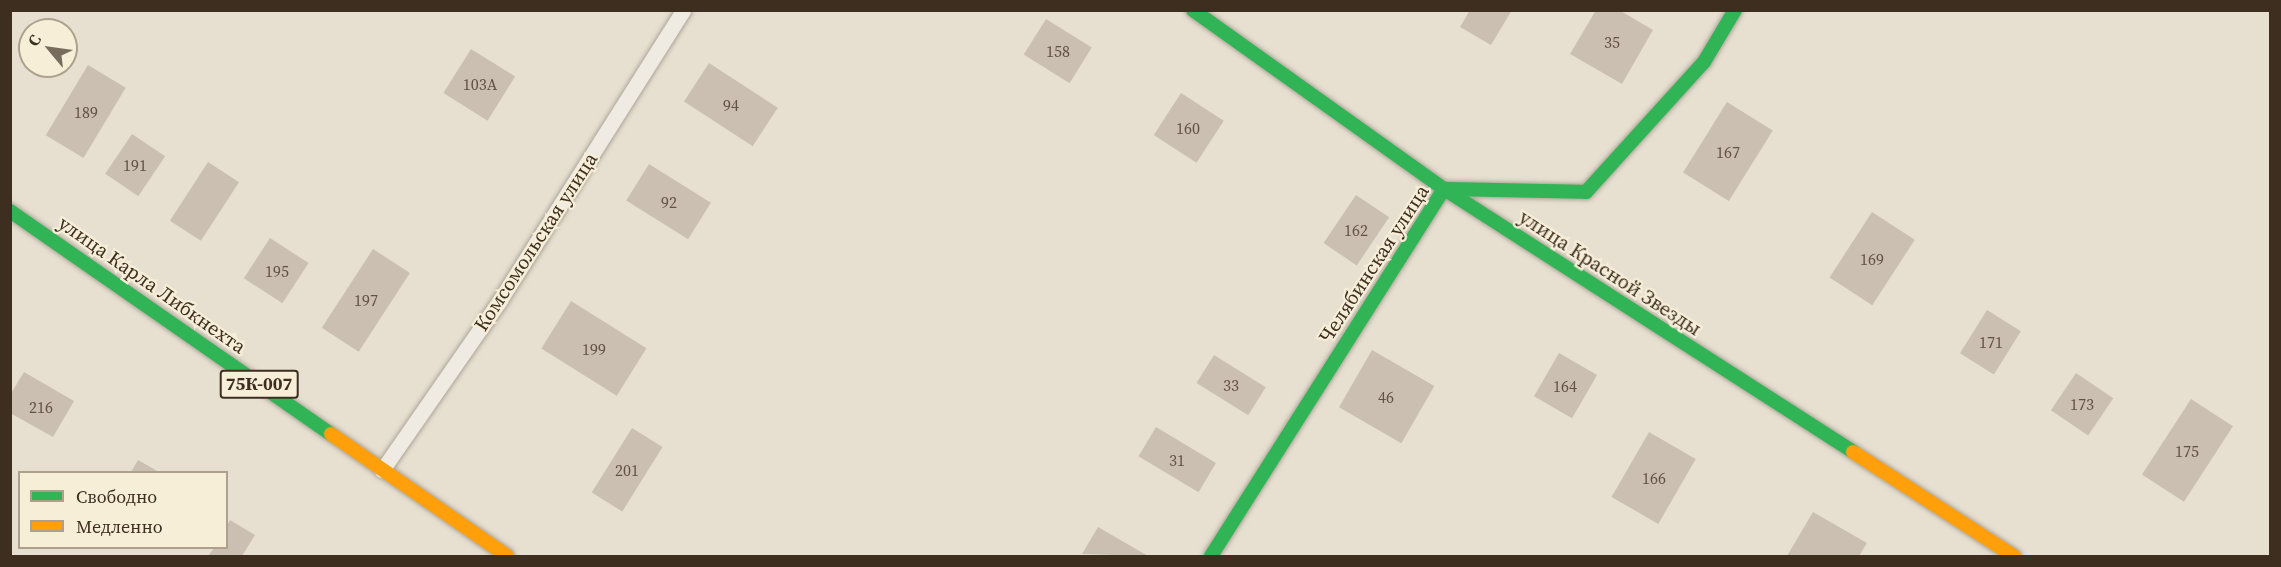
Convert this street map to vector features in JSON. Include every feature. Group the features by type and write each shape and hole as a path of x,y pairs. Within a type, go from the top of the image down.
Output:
{"street":[{"name":"улица Красной Звезды","path":"1193,10 1444,189 2014,556"},
{"name":"Челябинская улица","path":"1211,556 1444,189 1586,192 1704,63 1735,10"},
{"name":"улица Карла Либкнехта","path":"10,211 507,556"}],"lane":[{"name":"Комсомольская улица","path":"382,470 500,300 684,10"}],"building":[{"path":"1470,10 1512,10 1491,45 1460,27"},
{"path":"1596,10 1619,10 1653,30 1622,84 1570,54"},
{"path":"1046,19 1092,48 1070,83 1024,55"},
{"path":"471,49 515,77 488,121 443,93"},
{"path":"709,63 778,108 753,146 684,102"},
{"path":"88,65 126,88 83,158 46,135"},
{"path":"1181,93 1224,121 1197,163 1154,135"},
{"path":"1727,102 1773,131 1729,201 1683,172"},
{"path":"132,134 165,156 138,196 105,174"},
{"path":"208,162 239,182 201,241 170,221"},
{"path":"649,164 711,203 688,239 626,200"},
{"path":"1356,195 1389,217 1357,265 1324,243"},
{"path":"1872,212 1915,240 1872,305 1830,277"},
{"path":"270,238 309,263 282,303 244,278"},
{"path":"373,249 410,273 359,352 322,328"},
{"path":"571,301 646,348 617,396 541,348"},
{"path":"1987,310 2021,331 1994,374 1960,353"},
{"path":"1372,350 1434,386 1401,443 1339,407"},
{"path":"1559,353 1597,375 1572,418 1534,396"},
{"path":"1214,355 1266,387 1248,415 1197,383"},
{"path":"24,372 74,401 53,437 10,413 10,395"},
{"path":"2076,373 2113,398 2088,435 2051,410"},
{"path":"2191,399 2233,426 2184,502 2142,474"},
{"path":"1156,427 1216,463 1198,492 1138,456"},
{"path":"632,428 663,447 622,512 592,492"},
{"path":"1649,432 1696,459 1658,524 1612,497"},
{"path":"138,460 157,471 132,471"},
{"path":"1813,512 1867,543 1859,556 1787,556"},
{"path":"230,520 255,535 242,556 208,556 213,549 228,549"},
{"path":"1098,527 1148,556 1082,554"}],"traffic: fast":[{"path":"1193,10 1444,189 1853,452"},
{"path":"1211,556 1444,189 1586,192 1704,62 1735,10"},
{"path":"10,211 331,434"}],"traffic: slow":[{"path":"331,434 507,556"},
{"path":"1853,452 2014,556"}]}
